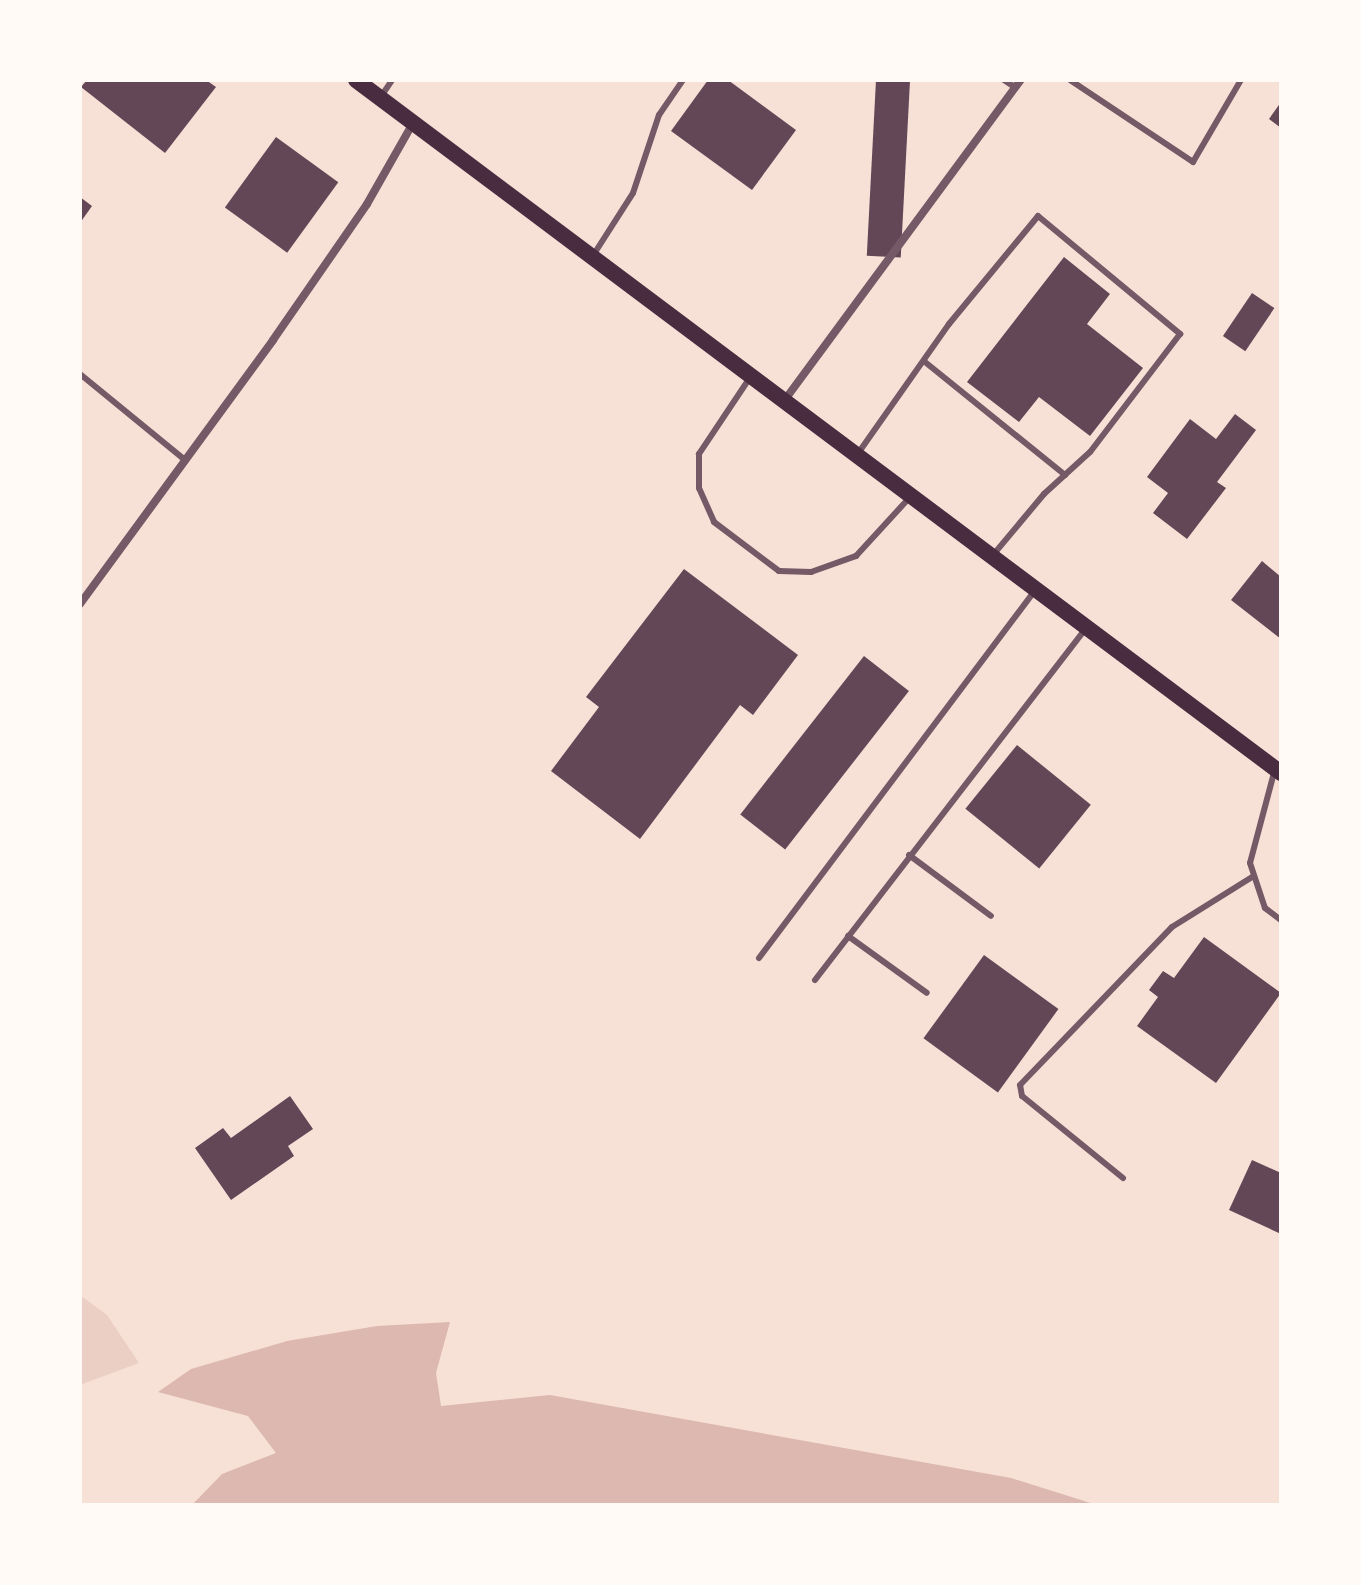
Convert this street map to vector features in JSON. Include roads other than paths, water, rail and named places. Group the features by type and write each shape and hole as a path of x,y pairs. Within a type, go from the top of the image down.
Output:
{"main road":[{"path":"356,80 1087,627 1280,767"}],"street":[{"path":"784,401 1019,84"},
{"path":"80,604 367,204 413,123"}],"lane":[{"path":"380,98 392,80"},
{"path":"592,257 633,193 659,115 683,80"},
{"path":"1004,80 1019,84"},
{"path":"1070,80 1193,162 1241,80"},
{"path":"856,455 925,362 949,324 1038,216 1180,334 1090,452 1065,475 992,556"},
{"path":"925,362 1065,475"},
{"path":"80,374 184,459"},
{"path":"751,376 699,454 699,488 714,522 768,563 779,571 811,572 856,556 911,496"},
{"path":"759,958 1036,589"},
{"path":"815,980 1087,627"},
{"path":"1280,767 1250,863 1252,877 1265,908 1281,920"},
{"path":"909,855 991,916"},
{"path":"1123,1178 1022,1096 1020,1085 1172,927 1252,877"},
{"path":"848,936 927,993"}]}
